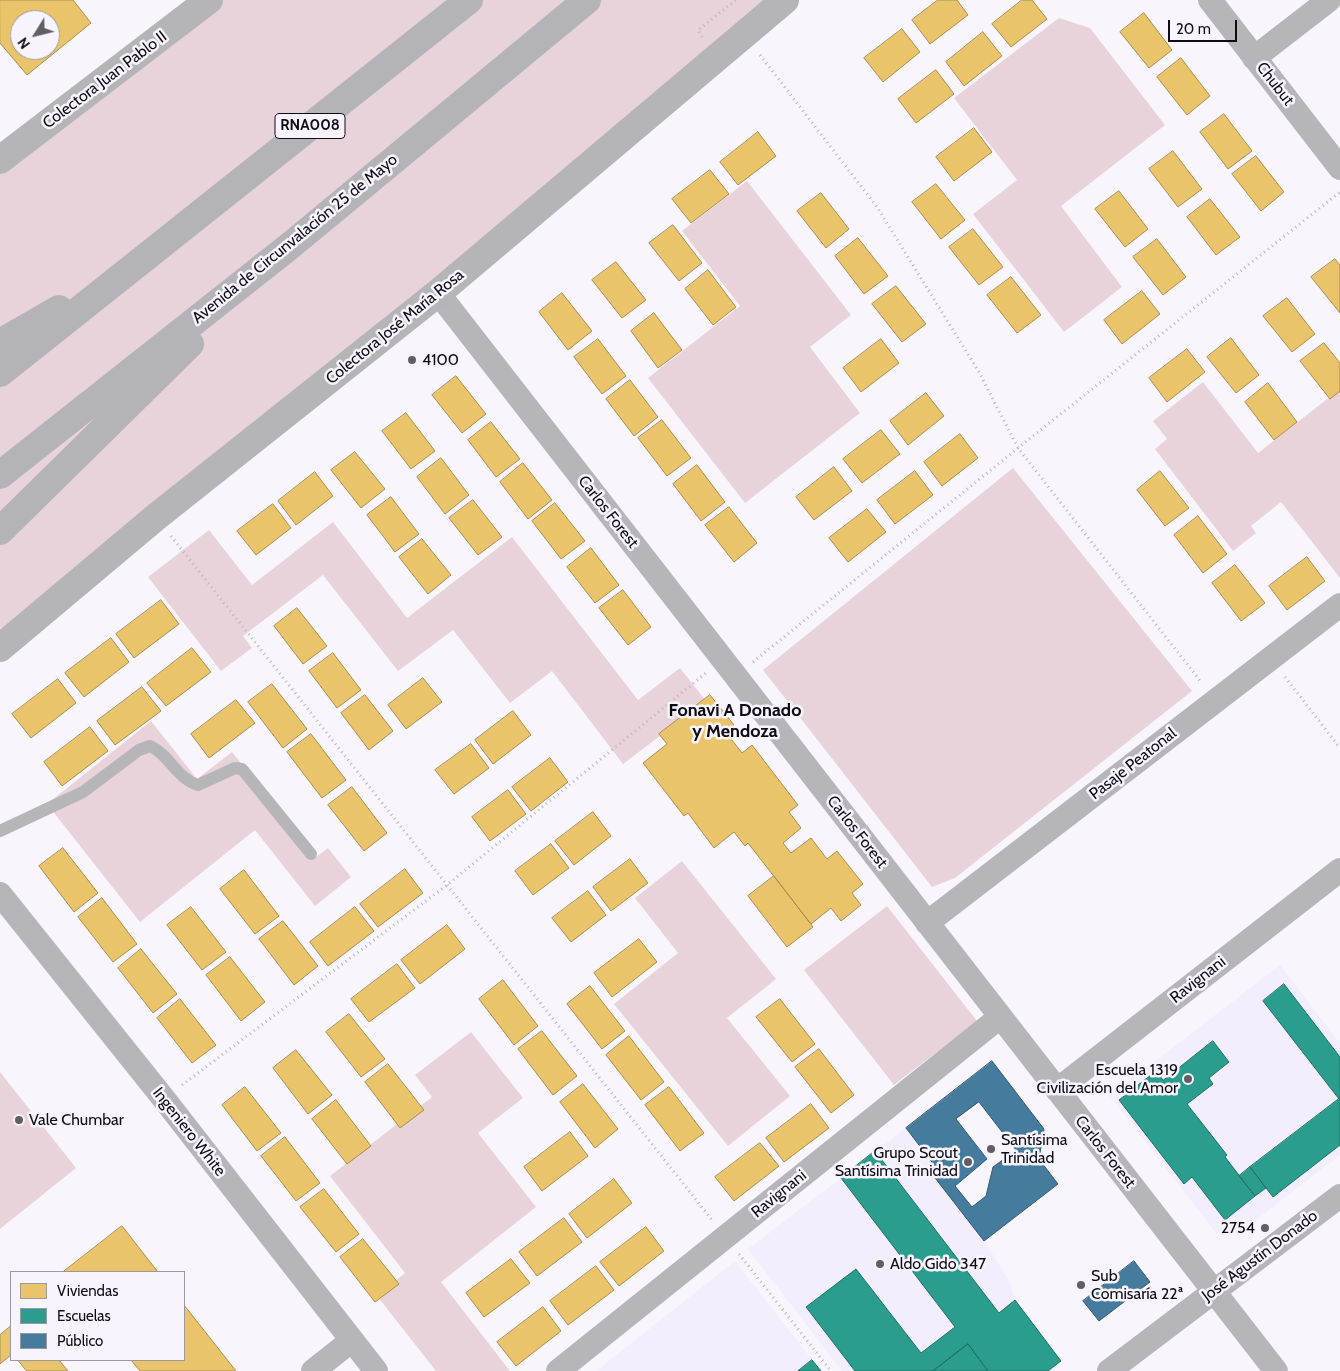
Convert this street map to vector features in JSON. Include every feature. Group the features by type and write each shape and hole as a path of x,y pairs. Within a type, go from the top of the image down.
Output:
{"highway":[{"name":"RNA008","path":"0,373 469,0"},
{"name":"Avenida de Circunvalación 25 de Mayo","path":"0,474 291,245 587,0"},
{"path":"0,530 291,245"},
{"path":"0,343 152,252"}],"main road":[{"name":"Colectora Juan Pablo II","path":"0,160 209,0"},
{"name":"Colectora José María Rosa","path":"0,648 156,518 438,293 785,0"}],"street":[{"name":"Chubut","path":"1210,0 1340,168"},
{"path":"1254,58 1329,0"},
{"name":"Carlos Forest","path":"438,293 1276,1371"},
{"name":"Pasaje Peatonal","path":"927,923 1340,605"},
{"name":"Ravignani","path":"1057,1090 1340,870"},
{"name":"Ingeniero White","path":"0,894 164,1099 376,1371"},
{"name":"Ravignani","path":"558,1371 1000,1017"},
{"name":"José Agustín Donado","path":"1109,1371 1340,1196"},
{"path":"313,1371 351,1341"}],"lane":[{"path":"0,832 83,792 140,750 150,746 158,749 189,783 198,785 235,768 242,770 311,854"}],"path":[{"path":"698,30 736,0"},
{"path":"744,34 877,207 979,372 1018,448 1215,700"},
{"path":"164,1099 1018,448 1340,192"},
{"path":"156,518 831,1371"},
{"path":"1271,658 1340,748"}],"shaded area":[{"path":"209,0 785,0 0,648 0,160"},
{"path":"1059,18 1090,28 1165,125 1061,206 1122,287 1064,332 973,214 1017,180 954,98"},
{"path":"747,181 851,315 810,347 860,413 745,503 648,378 740,306 682,231"},
{"path":"1203,382 1258,453 1340,389 1340,578 1281,502 1251,526 1256,533 1233,551 1155,449 1167,439 1153,421"},
{"path":"1013,468 1192,691 955,878 932,887 763,670"},
{"path":"333,522 407,618 512,537 638,700 680,668 706,701 623,764 552,671 510,703 453,630 398,671 323,575 243,636 252,648 221,671 148,577 209,530 252,585"},
{"path":"151,721 197,779 232,752 316,857 328,848 351,877 315,906 255,830 140,922 47,804"},
{"path":"682,861 776,979 727,1018 790,1096 728,1146 614,1004 678,953 635,898"},
{"path":"887,906 977,1021 894,1085 804,970"},
{"path":"1280,965 1340,1043 1340,1155 1238,1234 1216,1233 1110,1096"},
{"path":"471,1032 523,1098 478,1133 536,1207 441,1282 510,1371 436,1371 377,1296 405,1273 330,1176 432,1097 415,1075"},
{"name":"Vale Chumbar","path":"0,1072 76,1168 0,1229"},
{"name":"Aldo Gido 347","path":"906,1128 938,1170 933,1174 984,1241 1009,1280 1015,1300 1061,1361 1048,1371 842,1371 748,1249"},
{"path":"735,1261 821,1371 596,1371"}],"building: Viviendas":[{"path":"0,0 73,0 91,23 60,48 60,10 10,10 10,55 0,43"},
{"path":"938,0 957,0 968,15 930,44 912,20"},
{"path":"1022,0 1032,0 1047,19 1011,47 992,24"},
{"path":"1144,13 1172,50 1149,68 1120,32"},
{"path":"902,29 920,52 883,82 864,58"},
{"path":"983,32 1002,56 964,86 946,62"},
{"path":"1181,58 1210,96 1187,115 1157,77"},
{"path":"14,60 45,60 27,75"},
{"path":"936,70 954,94 916,123 898,99"},
{"path":"1224,114 1252,151 1228,169 1200,132"},
{"path":"974,128 992,152 954,181 936,157"},
{"path":"758,132 776,156 738,185 720,162"},
{"path":"1173,151 1202,189 1178,207 1149,169"},
{"path":"1256,156 1284,192 1261,211 1232,174"},
{"path":"710,170 729,194 691,223 672,199"},
{"path":"936,184 965,220 941,239 912,202"},
{"path":"1119,191 1148,229 1125,247 1095,209"},
{"path":"821,193 849,229 826,248 797,211"},
{"path":"1210,199 1240,237 1216,255 1187,217"},
{"path":"673,225 702,263 679,281 649,243"},
{"path":"973,229 1003,267 979,285 949,247"},
{"path":"858,238 888,276 864,294 835,256"},
{"path":"1157,239 1186,277 1163,295 1133,257"},
{"path":"1335,259 1340,265 1340,313 1311,277"},
{"path":"616,262 646,300 622,318 592,280"},
{"path":"708,270 736,307 713,325 685,289"},
{"path":"1011,277 1041,315 1017,333 987,295"},
{"path":"896,286 926,324 902,342 872,304"},
{"path":"1142,291 1160,314 1122,344 1104,320"},
{"path":"562,293 592,331 568,350 539,312"},
{"path":"1287,298 1315,334 1292,352 1263,316"},
{"path":"654,313 682,350 658,368 631,331"},
{"path":"1231,338 1259,375 1236,393 1207,357"},
{"path":"598,339 626,376 602,394 574,357"},
{"path":"881,339 899,363 861,392 843,368"},
{"path":"1324,343 1340,363 1340,391 1330,399 1300,361"},
{"path":"1187,349 1205,372 1167,402 1149,378"},
{"path":"456,376 486,414 462,433 432,395"},
{"path":"630,380 658,417 634,436 606,399"},
{"path":"1268,383 1297,422 1274,440 1245,402"},
{"path":"926,393 944,416 908,445 890,421"},
{"path":"406,413 435,451 411,469 382,431"},
{"path":"662,420 691,458 667,476 638,438"},
{"path":"491,422 520,459 496,477 468,440"},
{"path":"881,430 900,454 862,483 843,459"},
{"path":"960,434 978,458 942,486 924,462"},
{"path":"355,452 385,489 361,508 331,470"},
{"path":"441,458 469,495 445,514 417,477"},
{"path":"523,463 552,500 528,519 500,482"},
{"path":"697,465 725,502 701,521 673,484"},
{"path":"834,467 852,491 814,520 796,497"},
{"path":"915,471 933,495 895,524 877,500"},
{"path":"1160,471 1189,508 1165,526 1137,490"},
{"path":"315,472 333,496 296,525 278,501"},
{"path":"391,497 419,534 395,552 367,515"},
{"path":"473,500 502,537 478,555 449,518"},
{"path":"555,503 585,541 561,559 532,521"},
{"path":"273,504 291,528 256,555 237,531"},
{"path":"729,507 757,543 734,562 705,525"},
{"path":"867,509 886,532 848,562 829,538"},
{"path":"1198,516 1227,554 1203,573 1174,535"},
{"path":"422,539 451,575 428,594 399,557"},
{"path":"591,548 619,585 595,603 567,567"},
{"path":"1307,557 1325,581 1287,610 1269,586"},
{"path":"1235,565 1265,603 1241,621 1212,583"},
{"path":"623,590 651,627 628,645 599,608"},
{"path":"161,600 179,624 134,658 116,634"},
{"path":"297,608 327,646 303,664 274,626"},
{"path":"111,638 129,662 84,697 65,673"},
{"path":"192,648 211,672 166,706 147,683"},
{"path":"333,653 361,690 337,708 309,671"},
{"path":"423,678 442,702 406,729 388,705"},
{"path":"58,679 76,703 31,738 12,714"},
{"path":"272,684 307,729 283,748 248,702"},
{"path":"142,687 161,711 115,745 97,721"},
{"path":"365,695 393,731 369,750 341,713"},
{"path":"710,695 734,725 725,731 742,753 752,745 798,805 789,812 801,828 783,843 791,853 811,838 827,859 837,851 863,884 852,893 861,905 841,921 831,908 811,924 748,843 745,846 734,832 714,848 688,813 684,816 643,763 667,744 659,734"},
{"path":"236,700 255,723 209,758 191,734"},
{"path":"513,711 531,735 493,764 475,740"},
{"path":"90,727 108,751 62,786 44,762"},
{"path":"311,734 346,780 322,798 287,752"},
{"path":"471,744 489,768 454,794 435,770"},
{"path":"550,758 568,782 531,811 512,787"},
{"path":"352,787 387,833 364,851 328,805"},
{"path":"508,790 526,814 490,841 472,817"},
{"path":"593,812 611,836 574,865 555,841"},
{"path":"551,844 569,868 533,895 515,871"},
{"path":"63,848 98,893 74,912 39,866"},
{"path":"630,859 648,883 611,911 593,887"},
{"path":"405,869 423,893 378,927 360,904"},
{"path":"244,870 279,916 255,934 220,889"},
{"path":"774,876 813,927 787,947 748,896"},
{"path":"588,891 606,915 571,942 552,918"},
{"path":"102,898 137,944 113,962 78,917"},
{"path":"191,907 226,952 202,970 167,925"},
{"path":"355,907 374,931 328,966 310,942"},
{"path":"283,921 318,966 294,985 259,939"},
{"path":"447,925 465,949 420,984 401,960"},
{"path":"639,939 657,962 612,997 594,973"},
{"path":"141,949 177,994 153,1013 118,968"},
{"path":"230,957 265,1002 241,1021 206,975"},
{"path":"397,964 415,988 369,1022 351,999"},
{"path":"503,980 538,1026 514,1045 479,999"},
{"path":"590,986 625,1031 602,1049 567,1004"},
{"path":"180,999 216,1045 192,1063 157,1018"},
{"path":"780,999 815,1044 792,1062 756,1017"},
{"path":"349,1014 385,1059 361,1077 326,1032"},
{"path":"542,1031 577,1076 553,1095 518,1049"},
{"path":"629,1036 664,1082 641,1100 606,1055"},
{"path":"819,1049 854,1095 831,1113 795,1067"},
{"path":"296,1050 332,1095 308,1114 273,1068"},
{"path":"388,1064 424,1110 400,1128 365,1082"},
{"path":"583,1084 618,1129 595,1148 560,1102"},
{"path":"245,1087 281,1133 257,1151 222,1105"},
{"path":"669,1087 704,1133 680,1151 645,1105"},
{"path":"336,1100 371,1146 347,1164 312,1119"},
{"path":"811,1104 829,1128 784,1162 766,1138"},
{"path":"570,1132 588,1156 542,1191 524,1167"},
{"path":"285,1137 320,1183 296,1201 261,1156"},
{"path":"760,1143 779,1166 734,1201 715,1177"},
{"path":"614,1179 632,1203 587,1238 569,1214"},
{"path":"324,1189 359,1234 336,1252 300,1207"},
{"path":"564,1218 582,1242 537,1276 519,1252"},
{"path":"122,1226 157,1271 64,1271"},
{"path":"646,1227 664,1251 619,1286 600,1262"},
{"path":"363,1239 399,1284 375,1302 340,1257"},
{"path":"511,1259 530,1283 484,1317 466,1293"},
{"path":"596,1266 614,1290 568,1325 550,1301"},
{"path":"185,1306 236,1371 140,1371 132,1361 185,1361"},
{"path":"543,1307 561,1331 516,1366 497,1342"},
{"path":"10,1327 10,1356 0,1364 0,1335"},
{"path":"19,1361 60,1361 68,1371 27,1371"}],"building: Escuelas":[{"path":"1284,984 1340,1057 1339,1099 1263,1001"},
{"path":"1213,1041 1229,1062 1209,1078 1213,1084 1187,1104 1227,1155 1225,1157 1255,1196 1225,1220 1192,1177 1184,1184 1119,1100 1156,1071 1163,1080"},
{"path":"1340,1098 1340,1145 1273,1197 1250,1167"},
{"path":"875,1151 999,1313 1015,1300 1061,1361 1048,1371 988,1371 968,1344 933,1371 855,1371 806,1307 856,1269 921,1353 955,1327 841,1178"},
{"path":"1250,1167 1266,1188 1255,1196 1239,1176"},
{"path":"968,1344 988,1371 933,1371"},
{"path":"812,1360 821,1371 798,1371"}],"building: Público":[{"name":"Santísima Trinidad","path":"992,1061 1044,1129 1039,1159 1058,1184 984,1241 932,1174 938,1170 906,1128","holes":["979,1102 1016,1150 993,1167 986,1196 972,1207 955,1186 987,1159 956,1119"]},
{"path":"1134,1261 1150,1282 1099,1321 1083,1301"}],"place":[{"name":"4100","path":"412,360"},
{"name":"Escuela 1319 Civilización del Amor","path":"1188,1079"},
{"name":"Vale Chumbar","path":"19,1120"},
{"name":"Santísima Trinidad","path":"991,1149"},
{"name":"Grupo Scout Santísima Trinidad","path":"968,1162"},
{"name":"2754","path":"1265,1228"},
{"name":"Aldo Gido 347","path":"880,1264"},
{"name":"Sub Comisaría 22ª","path":"1081,1285"}],"district":[{"name":"Fonavi A Donado y Mendoza","path":"735,721"}]}
